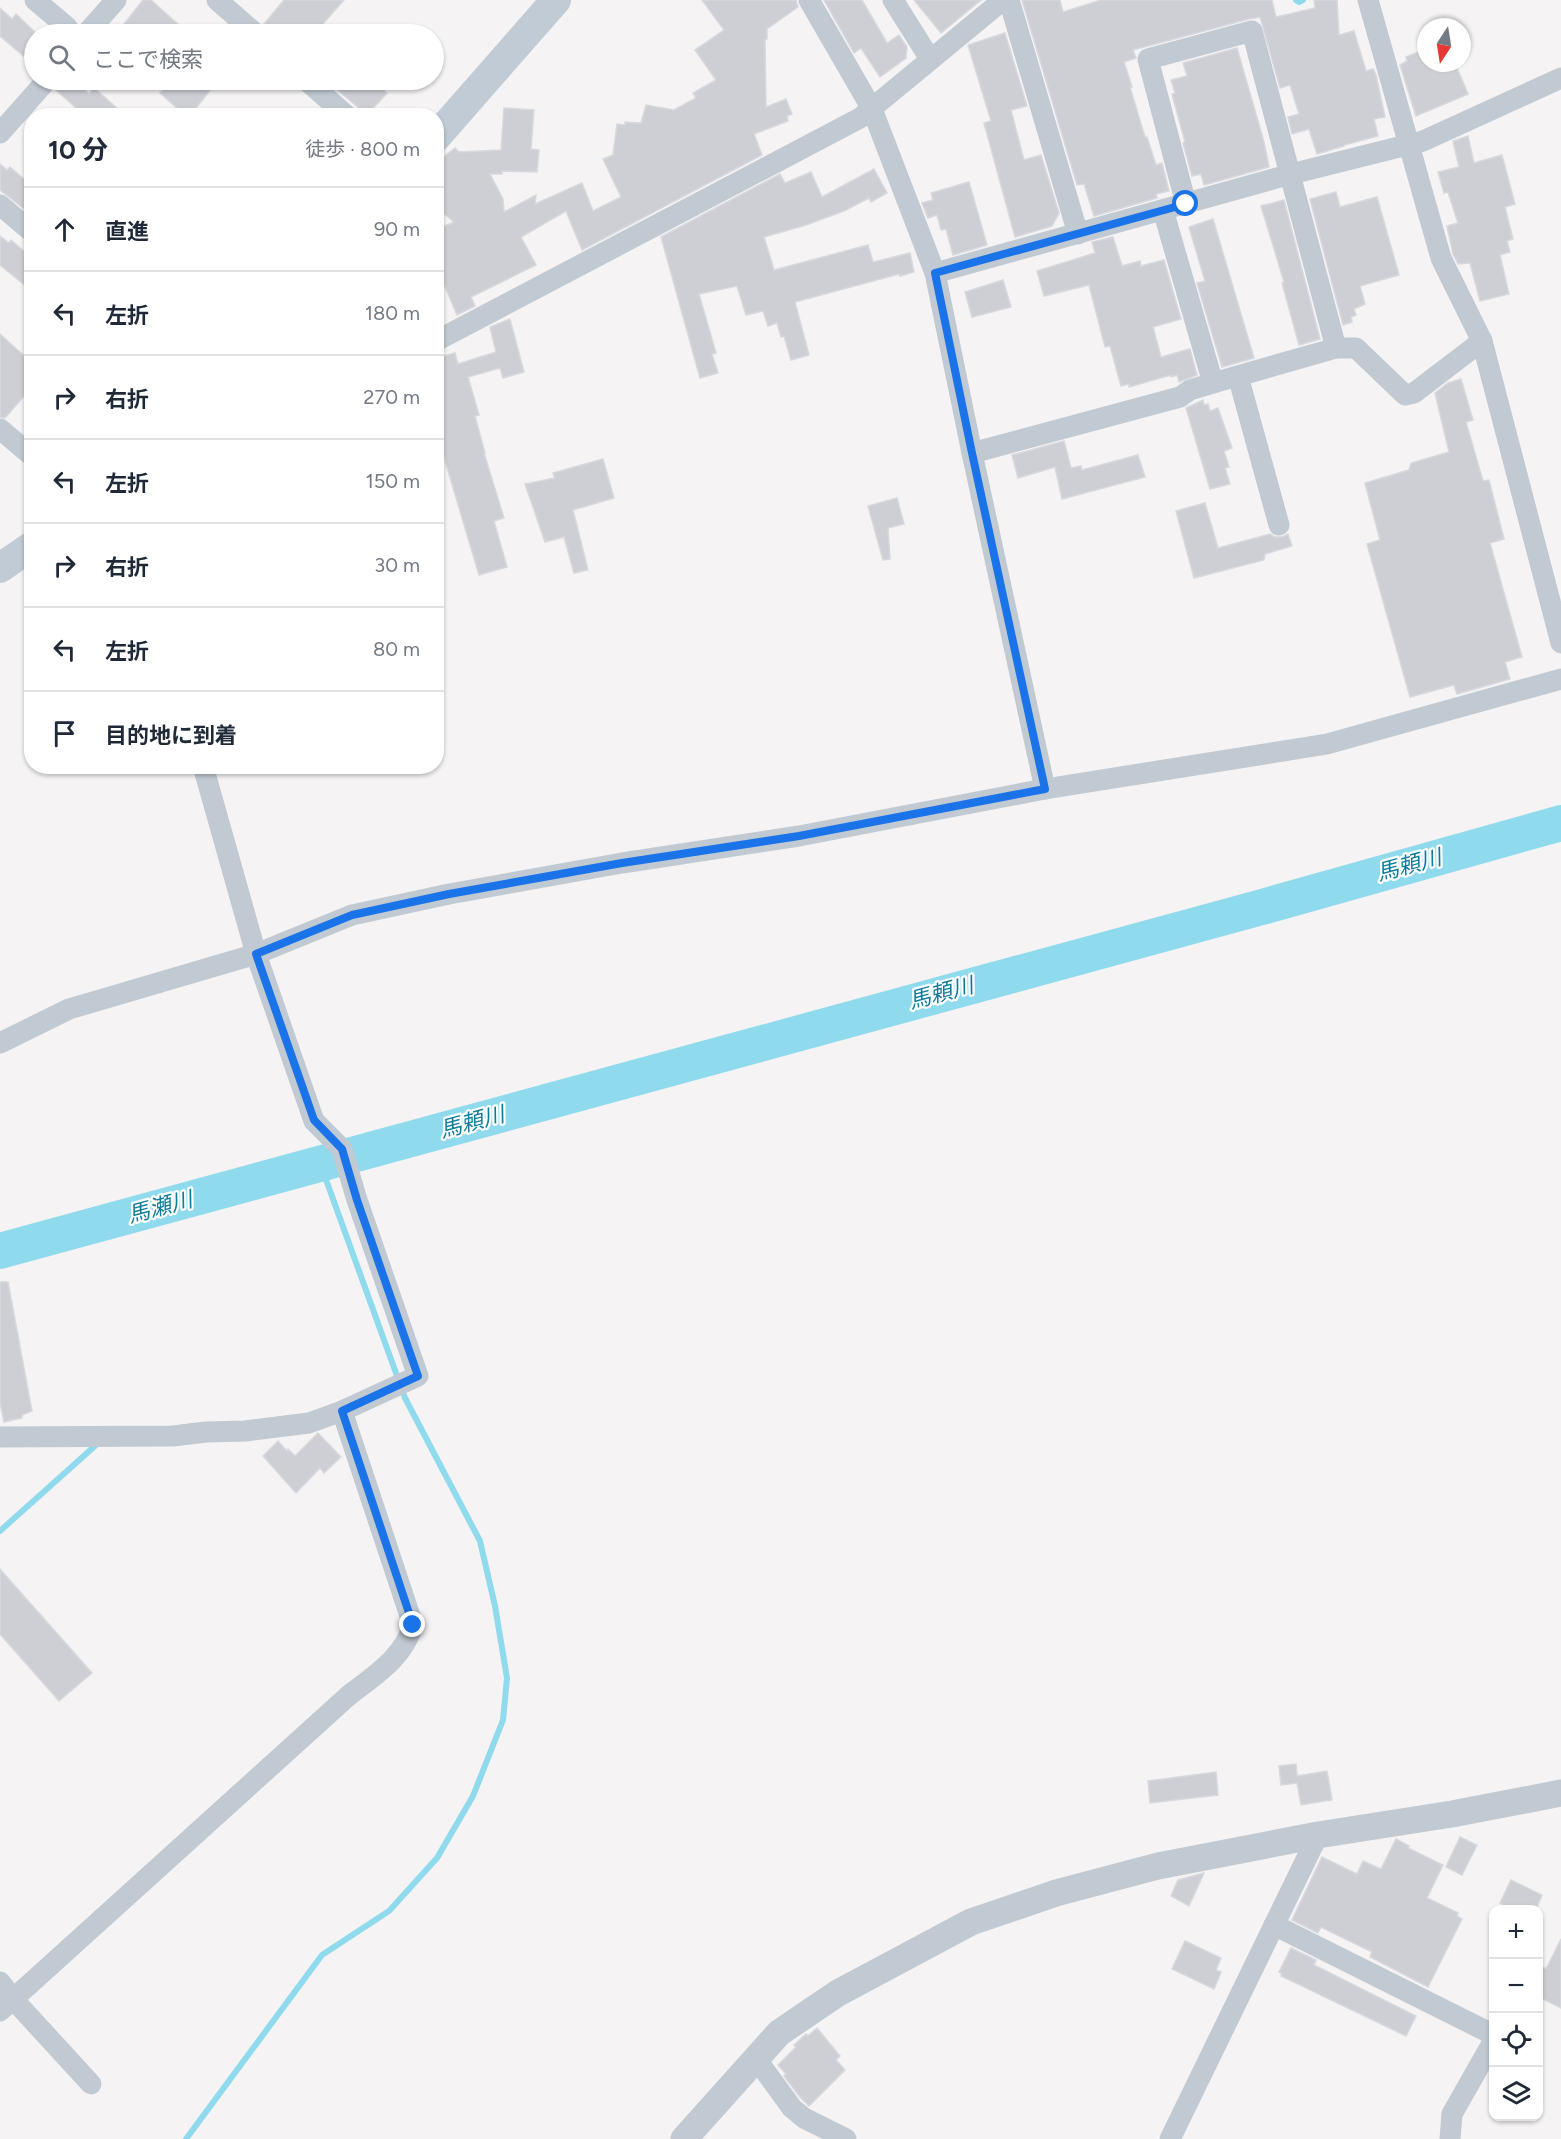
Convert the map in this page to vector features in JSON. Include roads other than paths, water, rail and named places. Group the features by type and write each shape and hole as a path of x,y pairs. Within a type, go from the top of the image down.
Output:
{"main road":[{"path":"444,128 556,0"},
{"path":"0,568 24,552"}],"street":[{"path":"35,0 63,24"},
{"path":"95,24 116,0"},
{"path":"217,0 245,24"},
{"path":"808,0 872,109 935,273 1045,789"},
{"path":"893,0 930,59"},
{"path":"444,337 861,118 1003,0"},
{"path":"1009,0 1078,234"},
{"path":"1368,0 1441,258 1482,341 1561,643"},
{"path":"1186,204 1148,59 1252,31 1336,348"},
{"path":"935,273 1291,174 1423,141 1561,78"},
{"path":"0,134 38,90"},
{"path":"317,90 338,108"},
{"path":"0,205 24,225"},
{"path":"1163,210 1213,383"},
{"path":"972,453 1180,397 1190,390 1336,348 1356,348 1405,395 1414,393 1482,341"},
{"path":"1238,376 1279,525"},
{"path":"0,429 24,449"},
{"path":"0,1043 69,1009 256,954 352,915 449,894 622,863 799,836 1045,789 1327,744 1561,679"},
{"path":"0,1437 124,1437 245,1431 309,1423 342,1411 418,1376 342,1149 314,1120 256,954 205,774"},
{"path":"7,2005 347,1696 398,1656 409,1641 413,1625 342,1411"},
{"path":"684,2139 780,2033 838,1993 971,1922 1056,1893 1139,1870 1318,1835 1452,1814 1561,1793"},
{"path":"1170,2139 1318,1835"},
{"path":"1274,1925 1489,2032"},
{"path":"0,1982 7,2005 91,2084"},
{"path":"1450,2139 1452,2114 1489,2049"},
{"path":"757,2060 792,2108 804,2118 846,2139"}],"waterway":[{"path":"1296,0 1299,2 1303,0"},
{"name":"馬頼川","path":"0,1251 1262,907 1561,823"},
{"path":"186,2139 322,1955 389,1911 437,1858 473,1796 503,1720 507,1678 495,1606 480,1541 405,1398 320,1163"},
{"path":"0,1531 96,1445"}],"water label":[{"name":"馬瀬川","path":"160,1207"}]}
